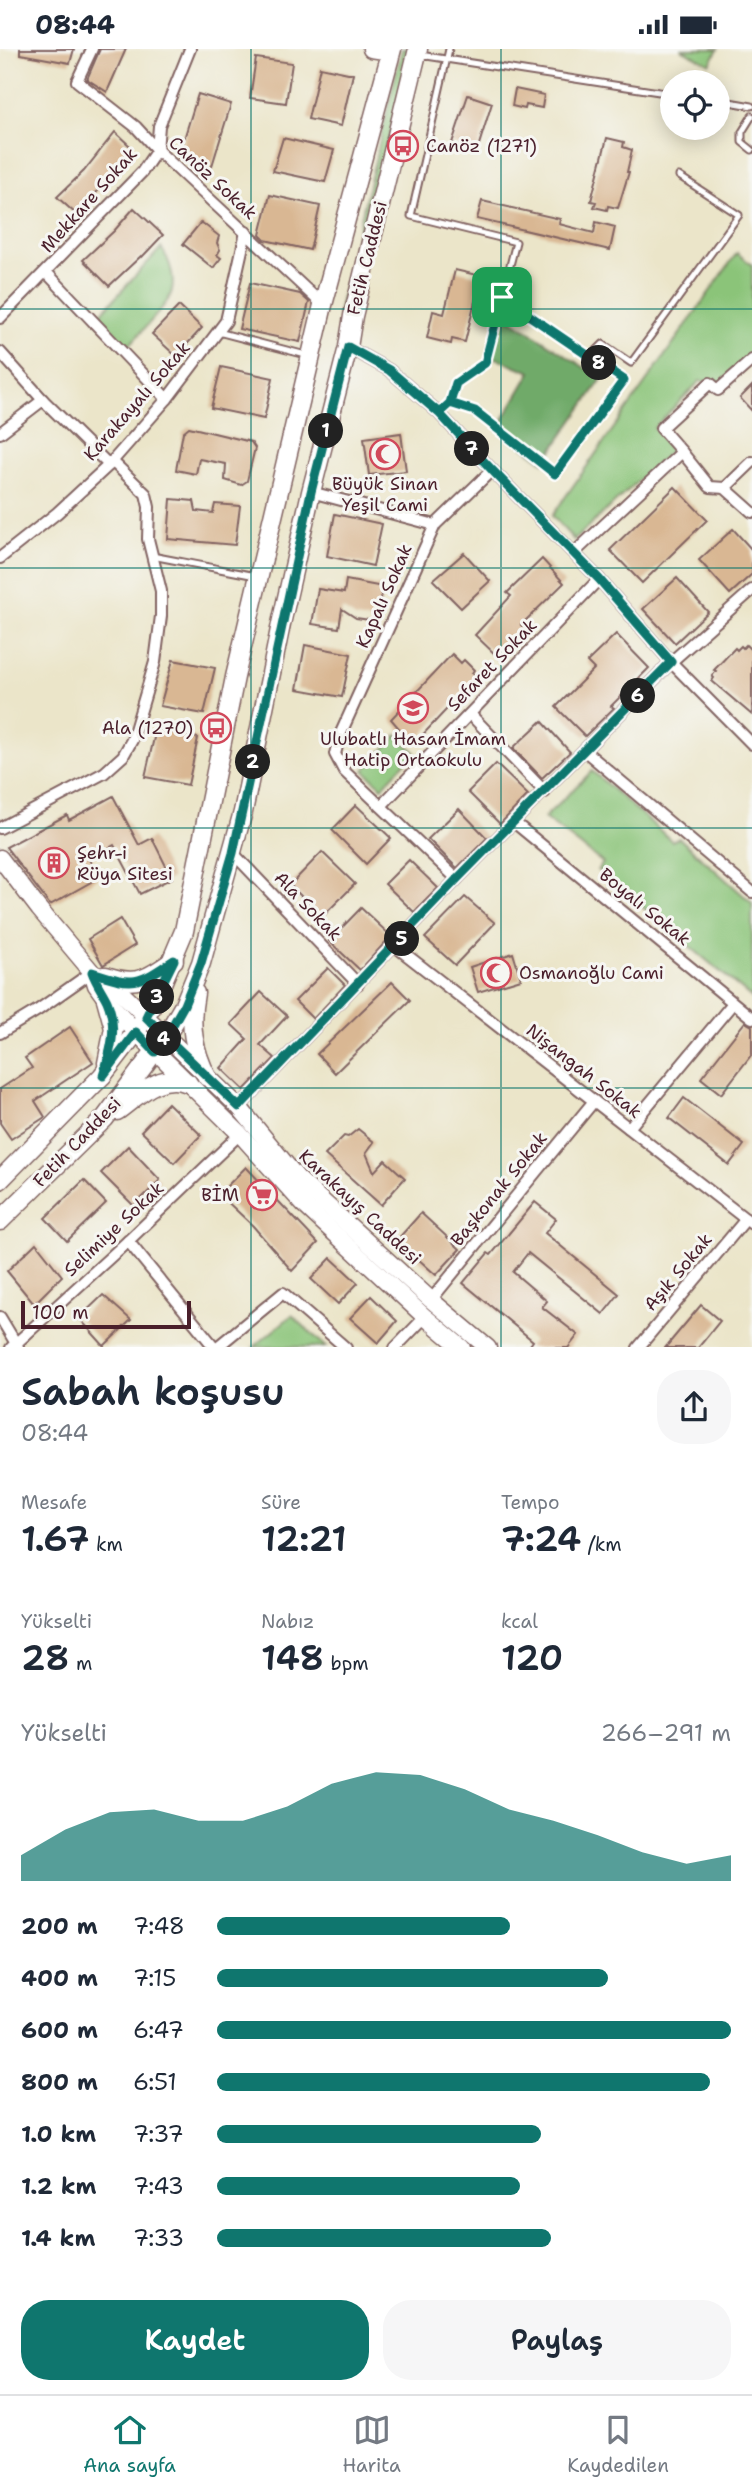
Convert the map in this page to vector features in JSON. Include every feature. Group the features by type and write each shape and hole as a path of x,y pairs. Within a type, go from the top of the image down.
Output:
{"main road":[{"path":"371,49 391,51"},
{"name":"Fetih Caddesi","path":"0,1180 103,1076 146,1017 174,960 184,931 235,677 323,305 391,51"},
{"name":"Fetih Caddesi","path":"0,1221 105,1118 166,1037 184,1005 201,963 233,853 311,492 417,52"},
{"name":"Karakayış Caddesi","path":"0,858 38,909 99,974 239,1107 298,1179 431,1300 488,1347"},
{"path":"99,974 125,982 136,982 151,976 174,960"},
{"path":"201,963 191,1028 197,1057 208,1077"},
{"name":"Karakayış Caddesi","path":"99,974 96,985 106,999 155,1052 240,1134 303,1204 425,1317 462,1347"},
{"path":"103,1076 114,1028 106,999"},
{"path":"105,1118 161,1081 174,1079 188,1083"}],"street":[{"name":"Canöz Sokak","path":"92,49 76,81 136,127 157,150 323,305"},
{"name":"Mekkare Sokak","path":"0,318 142,172 157,150 159,126 190,49"},
{"name":"Karakayalı Sokak","path":"0,558 57,513 110,463 167,399 218,332 226,321 246,232"},
{"path":"47,272 167,399"},
{"path":"348,347 389,370 439,413 599,579 671,662 750,737"},
{"path":"0,352 43,400 145,494 149,507 148,539 161,591 159,640 132,740 123,757 104,773 0,828"},
{"path":"752,360 718,390 710,383 661,428 710,487 725,488 752,512"},
{"path":"0,433 43,400"},
{"path":"574,553 681,452"},
{"path":"725,488 752,462"},
{"name":"Kapalı Sokak","path":"381,806 344,771 335,754 340,735 435,525 492,470"},
{"path":"311,492 435,525"},
{"name":"Sefaret Sokak","path":"381,806 599,579"},
{"path":"239,1107 396,946 457,879 671,662 752,590"},
{"path":"470,713 545,792"},
{"path":"585,751 752,892"},
{"path":"381,806 457,879"},
{"name":"Boyalı Sokak","path":"515,823 752,1018"},
{"name":"Ala Sokak","path":"233,853 358,984"},
{"name":"Nişangah Sokak","path":"396,946 749,1221"},
{"path":"0,1033 99,974"},
{"path":"629,1128 733,1003"},
{"name":"Başkonak Sokak","path":"431,1300 594,1101"},
{"name":"Selimiye Sokak","path":"15,1346 240,1134"},
{"name":"Aşık Sokak","path":"638,1347 749,1221"},
{"path":"128,1241 216,1347 283,1293 346,1347"},
{"path":"0,1317 15,1346"},
{"path":"395,1347 425,1317"}],"lane":[{"path":"439,413 450,403 456,383 485,363 516,242 411,216 449,49"},
{"path":"417,52 447,60 660,92"},
{"path":"730,102 752,106"},
{"path":"752,116 741,137 746,146 752,149"},
{"path":"590,357 603,344 631,363 739,215 680,176"},
{"path":"450,403 475,411 555,474 624,380 502,297"},
{"path":"218,332 311,356"},
{"path":"152,556 260,576"}],"green space":[{"path":"402,49 411,49 344,316 338,314"},
{"path":"681,49 718,49 710,64"},
{"path":"161,248 172,271 170,296 157,315 126,349 95,320"},
{"path":"737,253 752,265 752,354 721,383 700,381 654,428 674,448 574,540 552,516"},
{"path":"503,314 602,379 544,462 498,428 531,372 493,357"},
{"path":"397,735 415,752 382,787 364,770"},
{"path":"592,771 672,841 679,838 752,903 752,998 598,870 603,863 544,818"},
{"path":"292,1315 326,1347 254,1347"}],"building":[{"path":"20,49 74,49 70,63 20,54"},
{"path":"100,49 126,49 107,92 87,79"},
{"path":"256,58 292,63 286,103 250,98"},
{"path":"320,67 353,74 341,126 308,119"},
{"path":"515,89 544,95 542,108 526,105 525,109 512,106"},
{"path":"198,94 231,104 211,169 178,158"},
{"path":"468,95 492,103 477,151 452,143"},
{"path":"115,132 131,147 108,180 76,214 57,197 84,171"},
{"path":"283,138 334,150 325,182 273,171"},
{"path":"607,138 624,142 623,147 632,150 629,172 618,208 608,206 607,210 594,207 596,202 591,201"},
{"path":"270,195 320,206 310,250 265,240 260,235"},
{"path":"482,201 560,219 559,224 594,233 596,222 615,227 610,250 477,219"},
{"path":"134,208 163,235 109,286 83,260"},
{"path":"201,222 219,236 217,243 220,250 217,255 221,258 213,268 183,244"},
{"path":"455,270 481,276 465,342 452,339 451,344 427,338 433,311 444,314"},
{"path":"250,283 300,294 309,302 300,342 239,329"},
{"path":"179,306 202,328 176,356 152,334"},
{"path":"221,367 273,378 264,419 211,408"},
{"path":"752,386 752,411 740,398"},
{"path":"189,427 251,442 255,448 247,481 241,485 225,480 226,464 199,459 196,474 176,470 183,432"},
{"name":"Büyük Sinan Yeşil Cami","path":"401,433 406,471 369,475 364,438"},
{"path":"675,487 707,520 642,583 610,550"},
{"path":"171,499 194,501 196,511 213,513 215,504 240,506 235,545 168,539"},
{"path":"335,514 382,524 373,566 327,556"},
{"path":"733,529 752,550 752,574 730,594 699,560"},
{"path":"464,553 490,581 461,608 433,580"},
{"path":"542,559 564,583 521,625 526,630 499,658 475,635 511,596 507,593"},
{"path":"677,578 708,612 675,643 643,609"},
{"path":"346,580 383,587 377,621 356,618 342,609 339,628 312,624 318,589 344,593"},
{"path":"616,634 649,668 585,736 556,707 594,669 587,662"},
{"path":"305,645 351,654 342,697 297,689"},
{"path":"746,645 752,651 752,715 712,681 716,671 714,670 735,648 737,650"},
{"path":"452,654 461,663 464,660 477,677 416,742 411,738 409,740 391,719"},
{"path":"173,660 215,668 204,714 160,706"},
{"path":"542,721 570,752 542,778 513,748"},
{"path":"156,729 198,738 188,785 145,777"},
{"path":"496,764 528,795 500,824 468,792"},
{"path":"113,796 139,845 152,838 172,878 140,894 114,845 89,859 98,878 50,905 6,847 67,815 69,820"},
{"path":"356,805 391,838 366,864 332,830"},
{"path":"459,809 487,838 457,868 428,839"},
{"path":"322,852 355,884 322,917 290,885"},
{"path":"409,860 438,888 414,912 385,884"},
{"path":"465,897 495,923 455,965 425,938"},
{"path":"361,908 391,936 360,970 329,941"},
{"path":"120,919 135,945 103,965 88,939"},
{"name":"Osmanoğlu Cami","path":"513,953 521,979 478,992 470,967"},
{"path":"328,968 345,985 313,1019 295,1001"},
{"path":"392,982 410,1000 335,1073 317,1054"},
{"path":"261,992 287,1016 260,1045 275,1058 244,1090 221,1068 247,1039 231,1024"},
{"path":"745,1022 752,1026 752,1054 721,1094 701,1078"},
{"path":"70,1027 93,1062 35,1101 45,1117 11,1139 0,1123 0,1089 32,1068 25,1058"},
{"path":"684,1098 744,1145 729,1165 669,1118"},
{"path":"168,1103 201,1135 174,1163 141,1131"},
{"path":"358,1129 374,1142 366,1153 374,1172 385,1160 405,1178 381,1205 325,1155 344,1136 348,1137"},
{"path":"128,1146 160,1180 134,1206 101,1173"},
{"path":"246,1167 318,1243 292,1271 253,1226 219,1194"},
{"path":"84,1180 106,1203 67,1241 45,1218"},
{"path":"535,1202 556,1219 545,1233 619,1294 603,1314 528,1253 513,1272 547,1301 542,1307 578,1335 569,1347 529,1347 533,1341 463,1283 488,1253 491,1255"},
{"path":"421,1213 460,1249 436,1275 397,1240"},
{"path":"36,1243 62,1276 34,1304 7,1271"},
{"path":"331,1258 358,1283 338,1304 311,1279"},
{"path":"103,1295 131,1320 104,1346 79,1318"},
{"path":"371,1296 397,1321 378,1343 350,1318"},
{"path":"701,1305 720,1321 699,1347 666,1347"}],"place":[{"name":"Canöz (1271)","path":"403,146"},
{"name":"Büyük Sinan Yeşil Cami","path":"385,454"},
{"name":"Ulubatlı Hasan İmam Hatip Ortaokulu","path":"413,708"},
{"name":"Ala (1270)","path":"216,728"},
{"name":"Şehr-i Rüya Sitesi","path":"54,863"},
{"name":"Osmanoğlu Cami","path":"496,973"},
{"name":"BİM","path":"262,1195"}],"route":[{"path":"502,297 485,363 456,383 450,403 439,413 389,370 348,347 311,492 243,812 201,963 184,1005 166,1037 146,1017 174,960 151,976 136,982 125,982 92,972 96,985 106,999 114,1028 103,1076 136,1032 155,1052 166,1037 239,1107 396,946 457,879 671,662 599,579 439,413 450,403 475,411 555,474 624,380 502,297"}]}
